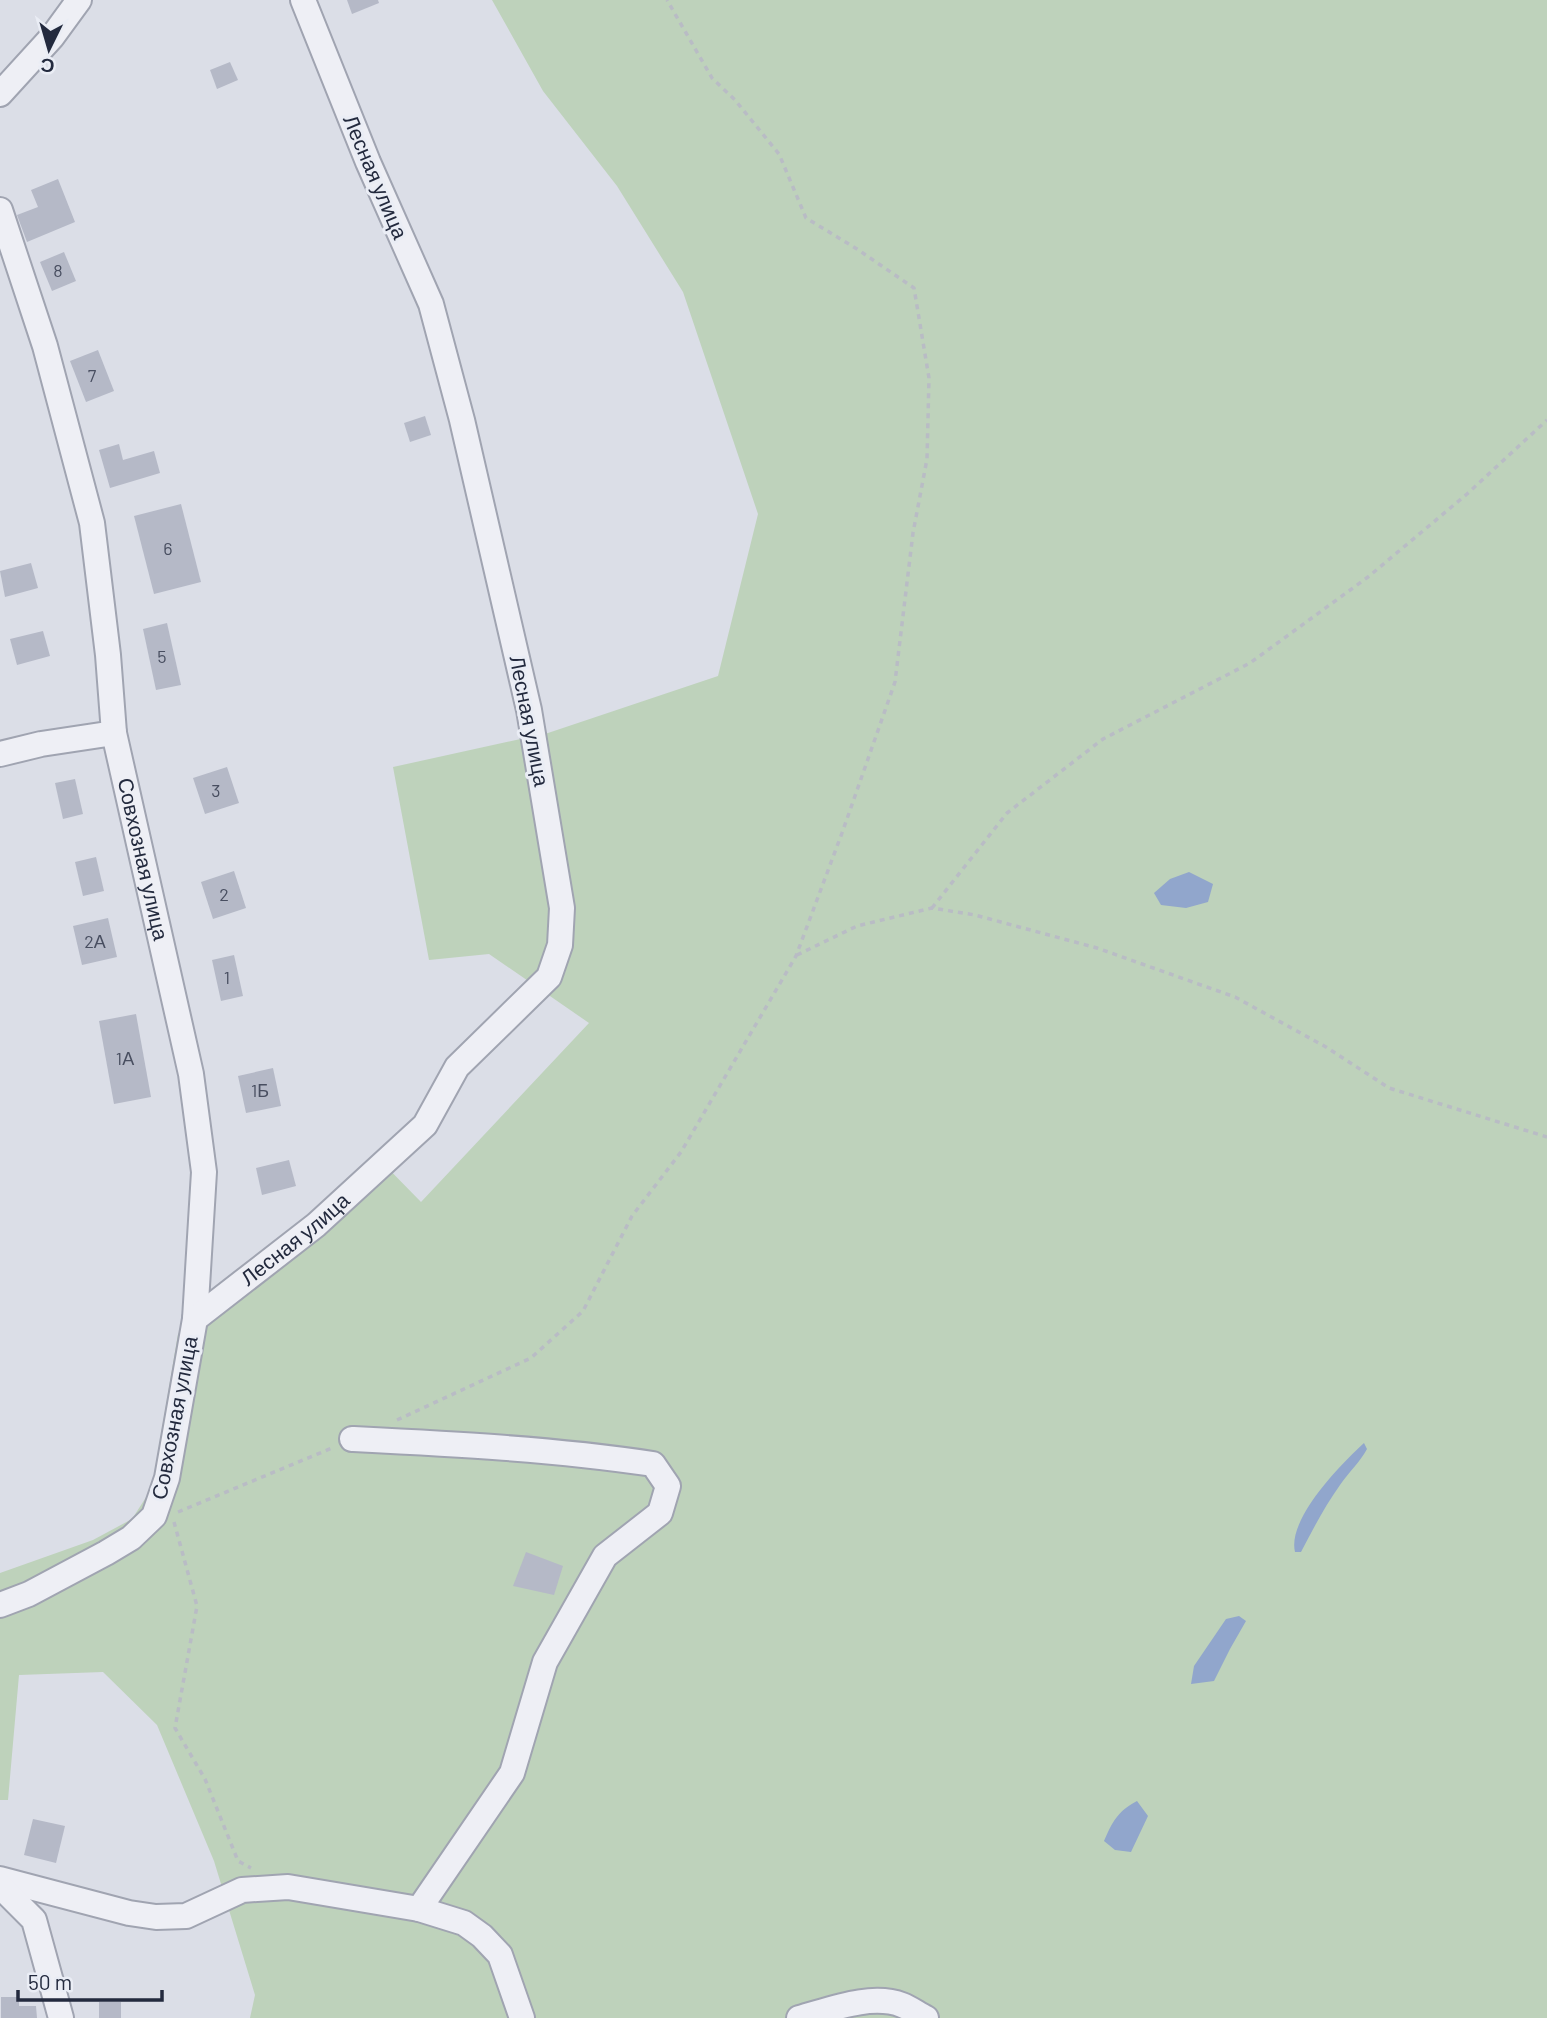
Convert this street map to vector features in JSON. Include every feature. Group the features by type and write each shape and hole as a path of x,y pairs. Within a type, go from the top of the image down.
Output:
{"street":[{"path":"0,94 52,37 79,0"},
{"name":"Лесная улица","path":"195,1319 316,1225 425,1125 457,1067 549,977 560,945 562,908 529,710 463,420 431,304 368,162 303,0"},
{"name":"Совхозная улица","path":"0,210 8,259 45,346 92,523 108,655 114,733 191,1074 204,1172 195,1319 167,1478 154,1516 131,1538 106,1553 29,1594 0,1605"},
{"path":"0,754 41,744 114,733"},
{"path":"352,1439 498,1447 632,1460 653,1464 668,1486 660,1513 605,1556 545,1662 512,1773 419,1909"},
{"path":"0,1879 129,1913 156,1917 186,1916 242,1890 288,1887 419,1909 464,1923 482,1936 500,1955 522,2018"},
{"path":"0,1886 34,1920 61,2018"},
{"path":"799,2018 853,2004 878,2001 901,2004 926,2018"}],"path":[{"path":"395,1420 531,1358 583,1311 632,1216 681,1152 796,956 895,682 913,533 928,459 929,378 914,288 858,249 806,218 779,154 735,100 712,78 667,0"},
{"path":"932,908 1007,813 1103,739 1250,663 1368,577 1467,494 1547,419"},
{"path":"796,956 857,926 932,908 975,915 1097,948 1234,998 1326,1047 1389,1088 1547,1137"},
{"path":"258,1871 238,1861 205,1779 174,1728 197,1606 172,1514 352,1439"}],"green space":[{"path":"492,0 1547,0 1547,2018 250,2018 255,1995 214,1861 157,1725 103,1672 19,1675 8,1800 0,1800 0,1573 93,1540 132,1519 152,1488 178,1334 231,1279 310,1217 375,1155 421,1202 589,1023 489,954 429,960 393,767 548,733 718,676 758,514 683,292 617,186 543,91"}],"water":[{"path":"1189,872 1213,884 1208,902 1186,908 1161,905 1154,893 1170,879"},
{"path":"1364,1443 1367,1449 1364,1454 1329,1501 1301,1552 1295,1552 1299,1524 1307,1509 1342,1464"},
{"path":"1239,1616 1246,1621 1214,1681 1191,1684 1194,1666 1226,1619"},
{"path":"1137,1801 1148,1816 1131,1852 1115,1850 1104,1841 1116,1818"}],"building":[{"path":"347,0 378,0 379,3 352,14"},
{"path":"230,62 238,80 217,89 210,70"},
{"path":"58,179 75,222 27,242 17,215 38,207 31,190"},
{"path":"64,252 76,281 52,291 40,262"},
{"path":"98,350 114,391 86,402 70,361"},
{"path":"425,416 431,435 410,442 404,423"},
{"path":"119,444 123,460 154,451 160,473 110,488 99,450"},
{"path":"181,504 201,582 154,594 134,516"},
{"path":"31,563 38,588 5,597 0,571"},
{"path":"167,623 181,685 156,690 143,629"},
{"path":"43,631 50,656 17,665 10,639"},
{"path":"227,767 239,803 205,814 193,778"},
{"path":"75,779 83,814 63,819 55,783"},
{"path":"96,857 104,891 83,896 75,862"},
{"path":"234,871 246,908 213,919 201,882"},
{"path":"108,918 117,957 82,965 73,926"},
{"path":"234,955 243,996 221,1001 212,960"},
{"path":"136,1014 151,1097 114,1104 99,1021"},
{"path":"273,1068 281,1106 246,1113 238,1076"},
{"path":"289,1160 296,1186 262,1195 256,1168"},
{"path":"526,1552 563,1566 554,1595 513,1586"},
{"path":"33,1819 65,1826 56,1863 24,1855"},
{"path":"1,1997 19,1997 19,2006 36,2006 37,2018 1,2018"},
{"path":"99,2002 121,2002 121,2018 99,2018"}]}
